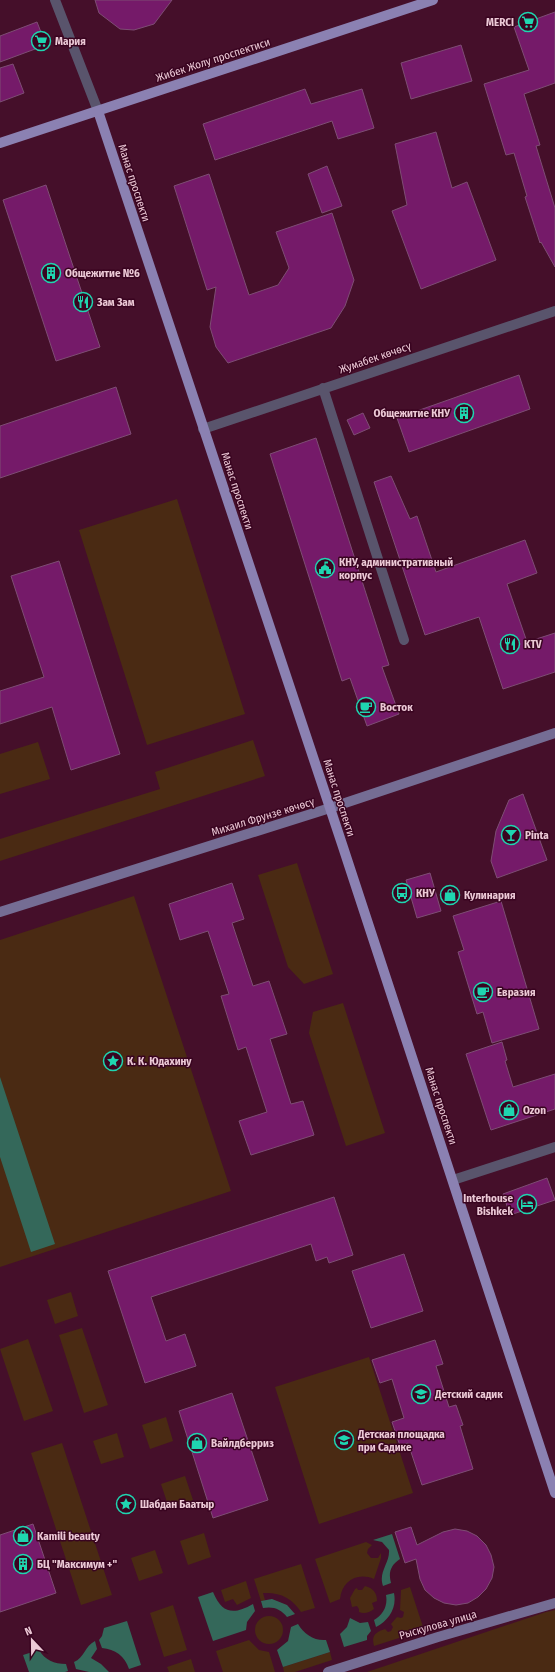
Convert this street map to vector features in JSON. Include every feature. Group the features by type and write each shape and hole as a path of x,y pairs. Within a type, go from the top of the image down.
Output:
{"main road":[{"name":"Жибек Жолу проспектиси","path":"0,144 433,0"},
{"name":"Манас проспекти","path":"98,111 330,808 555,1493"},
{"name":"Михаил Фрунзе көчөсү","path":"0,912 330,808 555,733"},
{"name":"Рыскулова улица","path":"328,1672 438,1637 555,1603"}],"street":[{"path":"55,0 98,111"},
{"name":"Жумабек көчөсү","path":"203,429 555,311"},
{"path":"323,388 404,640"},
{"path":"453,1180 555,1147"}],"shaded area":[{"path":"177,499 245,714 147,745 79,530"},
{"path":"253,740 265,776 0,861 0,839 160,789 155,772"},
{"path":"38,742 50,779 0,794 0,754"},
{"path":"297,863 333,974 304,984 288,967 258,875"},
{"path":"134,896 231,1191 0,1267 0,940"},
{"path":"343,1003 385,1133 346,1146 309,1033 313,1012"},
{"path":"0,1077 55,1244 31,1252 0,1157"},
{"path":"71,1292 78,1316 55,1324 47,1300"},
{"path":"82,1328 108,1405 84,1413 59,1335"},
{"path":"28,1339 53,1411 24,1421 0,1349"},
{"name":"Детская площадка при Садике","path":"369,1357 413,1493 319,1524 275,1387"},
{"path":"166,1417 173,1441 150,1449 142,1425"},
{"path":"117,1433 124,1457 101,1464 93,1441"},
{"path":"62,1443 112,1595 81,1605 31,1453"},
{"path":"185,1476 193,1500 169,1508 161,1484"},
{"path":"204,1533 211,1557 188,1565 180,1541"},
{"path":"392,1534 400,1559 391,1569 391,1583 383,1586 382,1576 388,1559 389,1550 382,1542 373,1540"},
{"path":"366,1542 372,1545 368,1549 367,1553 371,1558 378,1558 381,1553 381,1558 374,1579 362,1577 351,1580 344,1587 340,1599 330,1603 315,1559"},
{"path":"155,1550 163,1573 139,1581 131,1558"},
{"path":"301,1564 315,1608 301,1612 294,1603 285,1597 269,1593 263,1593 265,1600 261,1601 254,1579"},
{"path":"246,1581 251,1598 237,1605 233,1599 225,1602 221,1590"},
{"path":"365,1586 374,1591 377,1601 372,1603 374,1609 363,1613 359,1612 357,1606 352,1607 350,1598 355,1589 357,1588 358,1590 362,1590"},
{"path":"410,1587 424,1630 374,1646 373,1639 375,1634 385,1629 388,1632 391,1631 393,1627 391,1624 397,1617 403,1617 404,1612 400,1610 401,1590"},
{"path":"213,1592 220,1605 229,1610 240,1610 253,1604 255,1611 247,1622 246,1630 213,1641 198,1597"},
{"path":"394,1593 395,1598 391,1613 385,1621 376,1627 374,1620 380,1616 384,1610 386,1595"},
{"path":"272,1599 287,1605 295,1614 287,1617 276,1609 270,1607 263,1608 261,1601"},
{"path":"173,1605 187,1650 164,1657 150,1613"},
{"path":"555,1610 555,1672 367,1672 546,1612"},
{"path":"269,1616 279,1620 283,1630 279,1640 269,1644 259,1640 255,1630 259,1620"},
{"path":"350,1618 360,1623 368,1622 371,1631 367,1636 367,1640 344,1647 340,1634 347,1627"},
{"path":"127,1621 141,1665 129,1669 125,1660 119,1654 102,1648 99,1640 102,1636 104,1628"},
{"path":"298,1624 303,1631 313,1638 326,1640 330,1652 283,1667 277,1650 288,1641 291,1627"},
{"path":"249,1640 259,1650 269,1652 275,1672 223,1672 216,1651"},
{"path":"95,1641 97,1649 91,1658 101,1664 109,1672 89,1672 76,1669 74,1662 80,1658"},
{"path":"39,1650 50,1661 66,1664 68,1671 29,1672 23,1655"},
{"path":"330,1652 332,1660 295,1672 284,1672 283,1667"},
{"path":"191,1659 195,1672 169,1672 167,1667"}],"building":[{"path":"95,0 172,0 154,24 134,30 120,29 99,13"},
{"path":"555,12 555,83 524,94 540,145 536,146 555,208 555,267 541,242 540,243 525,197 527,196 514,153 506,155 484,84 529,70 514,27"},
{"path":"37,22 46,45 0,62 0,36"},
{"path":"461,45 472,81 411,99 401,63"},
{"path":"13,64 24,93 0,102 0,68"},
{"path":"305,89 311,104 362,89 374,128 338,139 332,121 215,160 203,124"},
{"path":"436,132 452,188 467,182 496,260 421,289 392,211 407,205 395,144"},
{"path":"327,166 342,206 322,213 308,174"},
{"path":"209,174 249,295 278,285 289,268 276,232 332,213 354,280 345,306 331,328 228,363 216,347 210,327 216,287 207,290 174,186"},
{"name":"Общежитие №6","path":"46,185 100,347 56,361 3,200"},
{"name":"Общежитие КНУ","path":"519,375 530,409 409,452 397,418"},
{"path":"116,387 131,434 0,478 0,426"},
{"path":"363,413 370,428 354,435 347,420"},
{"path":"316,438 389,665 382,667 399,714 367,726 350,678 342,681 270,454"},
{"path":"391,476 410,519 417,516 436,572 525,540 537,573 507,584 527,642 555,633 555,672 503,689 479,617 425,635 374,482"},
{"path":"59,561 120,754 71,770 52,707 0,724 0,691 44,677 11,576"},
{"path":"523,794 547,860 497,878 491,861 496,831 509,800"},
{"path":"430,873 441,911 417,918 406,880"},
{"path":"232,883 244,919 232,923 253,986 269,981 287,1034 270,1039 291,1104 303,1101 314,1135 251,1155 239,1121 267,1112 246,1047 238,1050 221,996 229,994 208,931 180,940 169,904"},
{"path":"501,901 539,1029 492,1043 483,1012 477,1014 458,952 464,950 453,916"},
{"path":"502,1042 507,1060 505,1061 513,1087 555,1074 555,1109 491,1130 466,1054"},
{"path":"547,1178 555,1200 510,1215 503,1194"},
{"path":"334,1197 353,1255 329,1263 327,1257 316,1261 311,1244 151,1297 166,1341 185,1334 196,1366 145,1383 108,1271"},
{"path":"404,1254 423,1311 371,1328 352,1271"},
{"name":"Детский садик","path":"435,1340 443,1364 436,1366 449,1407 456,1405 463,1425 460,1426 473,1469 422,1485 408,1443 400,1446 392,1422 404,1418 392,1379 380,1383 372,1360"},
{"path":"232,1393 268,1500 213,1518 179,1411"},
{"name":"БЦ \"Максимум +\"","path":"33,1524 56,1593 0,1612 0,1535"},
{"path":"411,1527 417,1545 443,1532 455,1529 467,1531 477,1536 486,1545 491,1555 494,1567 492,1578 486,1589 478,1597 468,1603 456,1605 444,1603 434,1598 425,1590 420,1579 416,1559 405,1563 395,1532"}],"place":[{"name":"MERCI","path":"528,22"},
{"name":"Мария","path":"41,41"},
{"name":"Общежитие №6","path":"51,273"},
{"name":"Зам Зам","path":"83,302"},
{"name":"Общежитие КНУ","path":"464,413"},
{"name":"КНУ, административный корпус","path":"325,568"},
{"name":"KTV","path":"510,644"},
{"name":"Восток","path":"366,707"},
{"name":"Pinta","path":"511,835"},
{"name":"КНУ","path":"402,893"},
{"name":"Кулинария","path":"450,895"},
{"name":"Евразия","path":"483,992"},
{"name":"К. К. Юдахину","path":"113,1061"},
{"name":"Ozon","path":"509,1110"},
{"name":"Interhouse Bishkek","path":"527,1204"},
{"name":"Детский садик","path":"421,1394"},
{"name":"Детская площадка при Садике","path":"344,1440"},
{"name":"Вайлдберриз","path":"197,1443"},
{"name":"Шабдан Баатыр","path":"126,1504"},
{"name":"Kamili beauty","path":"23,1536"},
{"name":"БЦ \"Максимум +\"","path":"23,1564"}]}
